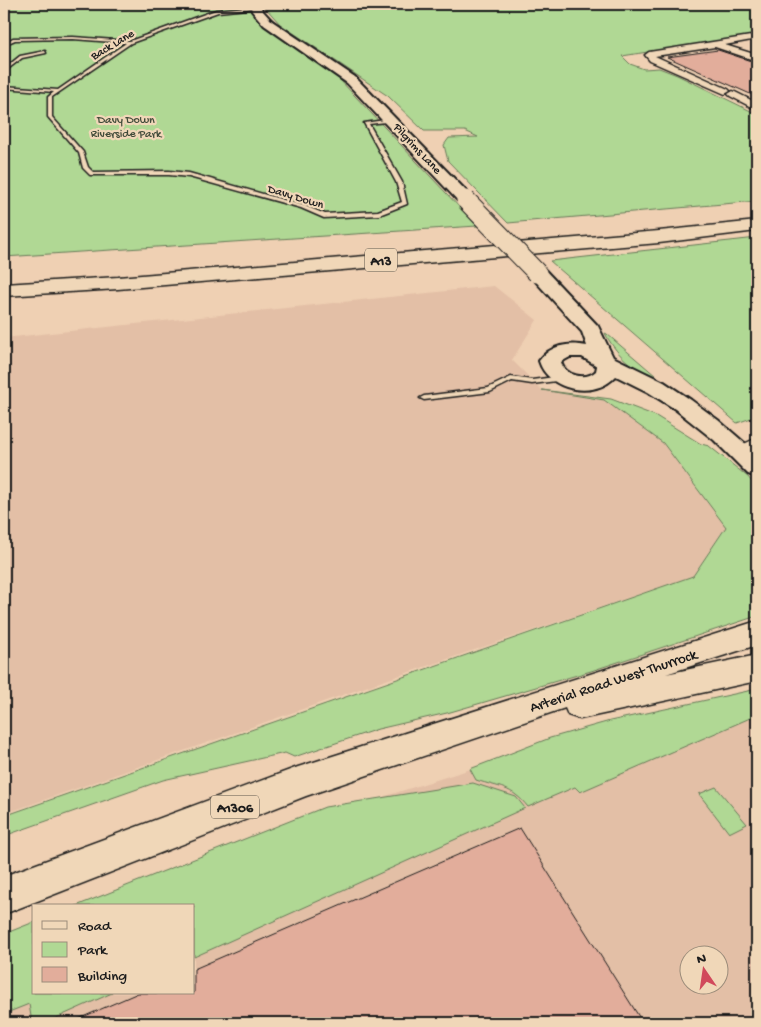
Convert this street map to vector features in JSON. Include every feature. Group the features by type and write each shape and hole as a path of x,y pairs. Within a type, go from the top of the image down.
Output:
{"main road":[{"name":"Pilgrims Lane","path":"256,5 261,16 268,23 346,76 392,120 466,200 592,330 602,368"},
{"path":"672,218 757,209"},
{"path":"575,226 644,221"},
{"name":"A13","path":"4,290 177,278 649,238 757,226"},
{"path":"477,234 516,231"},
{"path":"562,352 570,309"},
{"path":"602,368 572,381 553,373 550,361 554,356 562,352 583,351 640,397 684,417 753,457"},
{"name":"Arterial Road West Thurrock","path":"4,895 298,783 469,728 648,667 757,633"},
{"name":"Arterial Road West Thurrock","path":"469,728 757,668"}],"street":[{"path":"757,37 650,55 653,59 757,107"},
{"path":"716,44 757,58"}],"lane":[{"name":"Back Lane","path":"58,91 130,42 217,11 256,5"},
{"path":"8,42 14,39 65,37 130,42"},
{"path":"4,71 21,57 46,52"},
{"path":"4,88 58,91"},
{"name":"Davy Down","path":"58,91 50,97 50,117 81,153 86,168 92,174 169,173 189,175 303,207 324,216 378,213 405,204 399,182 366,123 392,120"},
{"path":"424,398 490,390 511,379 532,382 562,378"}],"shaded area":[{"path":"494,286 537,320 512,360 542,390 604,400 663,443 726,527 693,576 383,681 4,814 4,338"},
{"path":"757,693 757,1023 4,1023 4,945 32,990 32,994 195,994 195,905 351,807 474,768 550,738"}],"green space":[{"name":"Davy Down Riverside Park","path":"4,4 256,4 340,80 477,226 4,257"},
{"path":"265,4 757,4 757,35 622,56 630,64 644,69 659,68 677,75 757,114 757,201 508,223 448,161 444,145 449,138 478,137 465,131 424,131 388,96 280,24 264,6"},
{"path":"757,238 757,416 737,423 550,261"},
{"path":"605,333 656,376 648,375 633,366 619,354"},
{"path":"542,390 611,399 656,416 701,444 709,446 748,477 757,488 757,616 591,671 447,713 378,729 294,757 285,753 163,780 4,836 4,816 693,576 726,527 663,443 604,400"},
{"path":"757,689 757,715 580,792 575,787 528,807 510,791 476,780 470,769 550,738 610,721"},
{"path":"473,783 516,797 525,808 195,957 195,904 81,904 325,807"},
{"path":"716,787 747,824 729,833 699,794"},
{"path":"32,923 32,994 110,994 45,1023 32,1023 29,1004 4,1014 4,934"}],"building":[{"path":"718,50 757,63 757,97 667,57"},
{"path":"520,828 643,1023 69,1023 136,994 195,994 195,969"}]}
